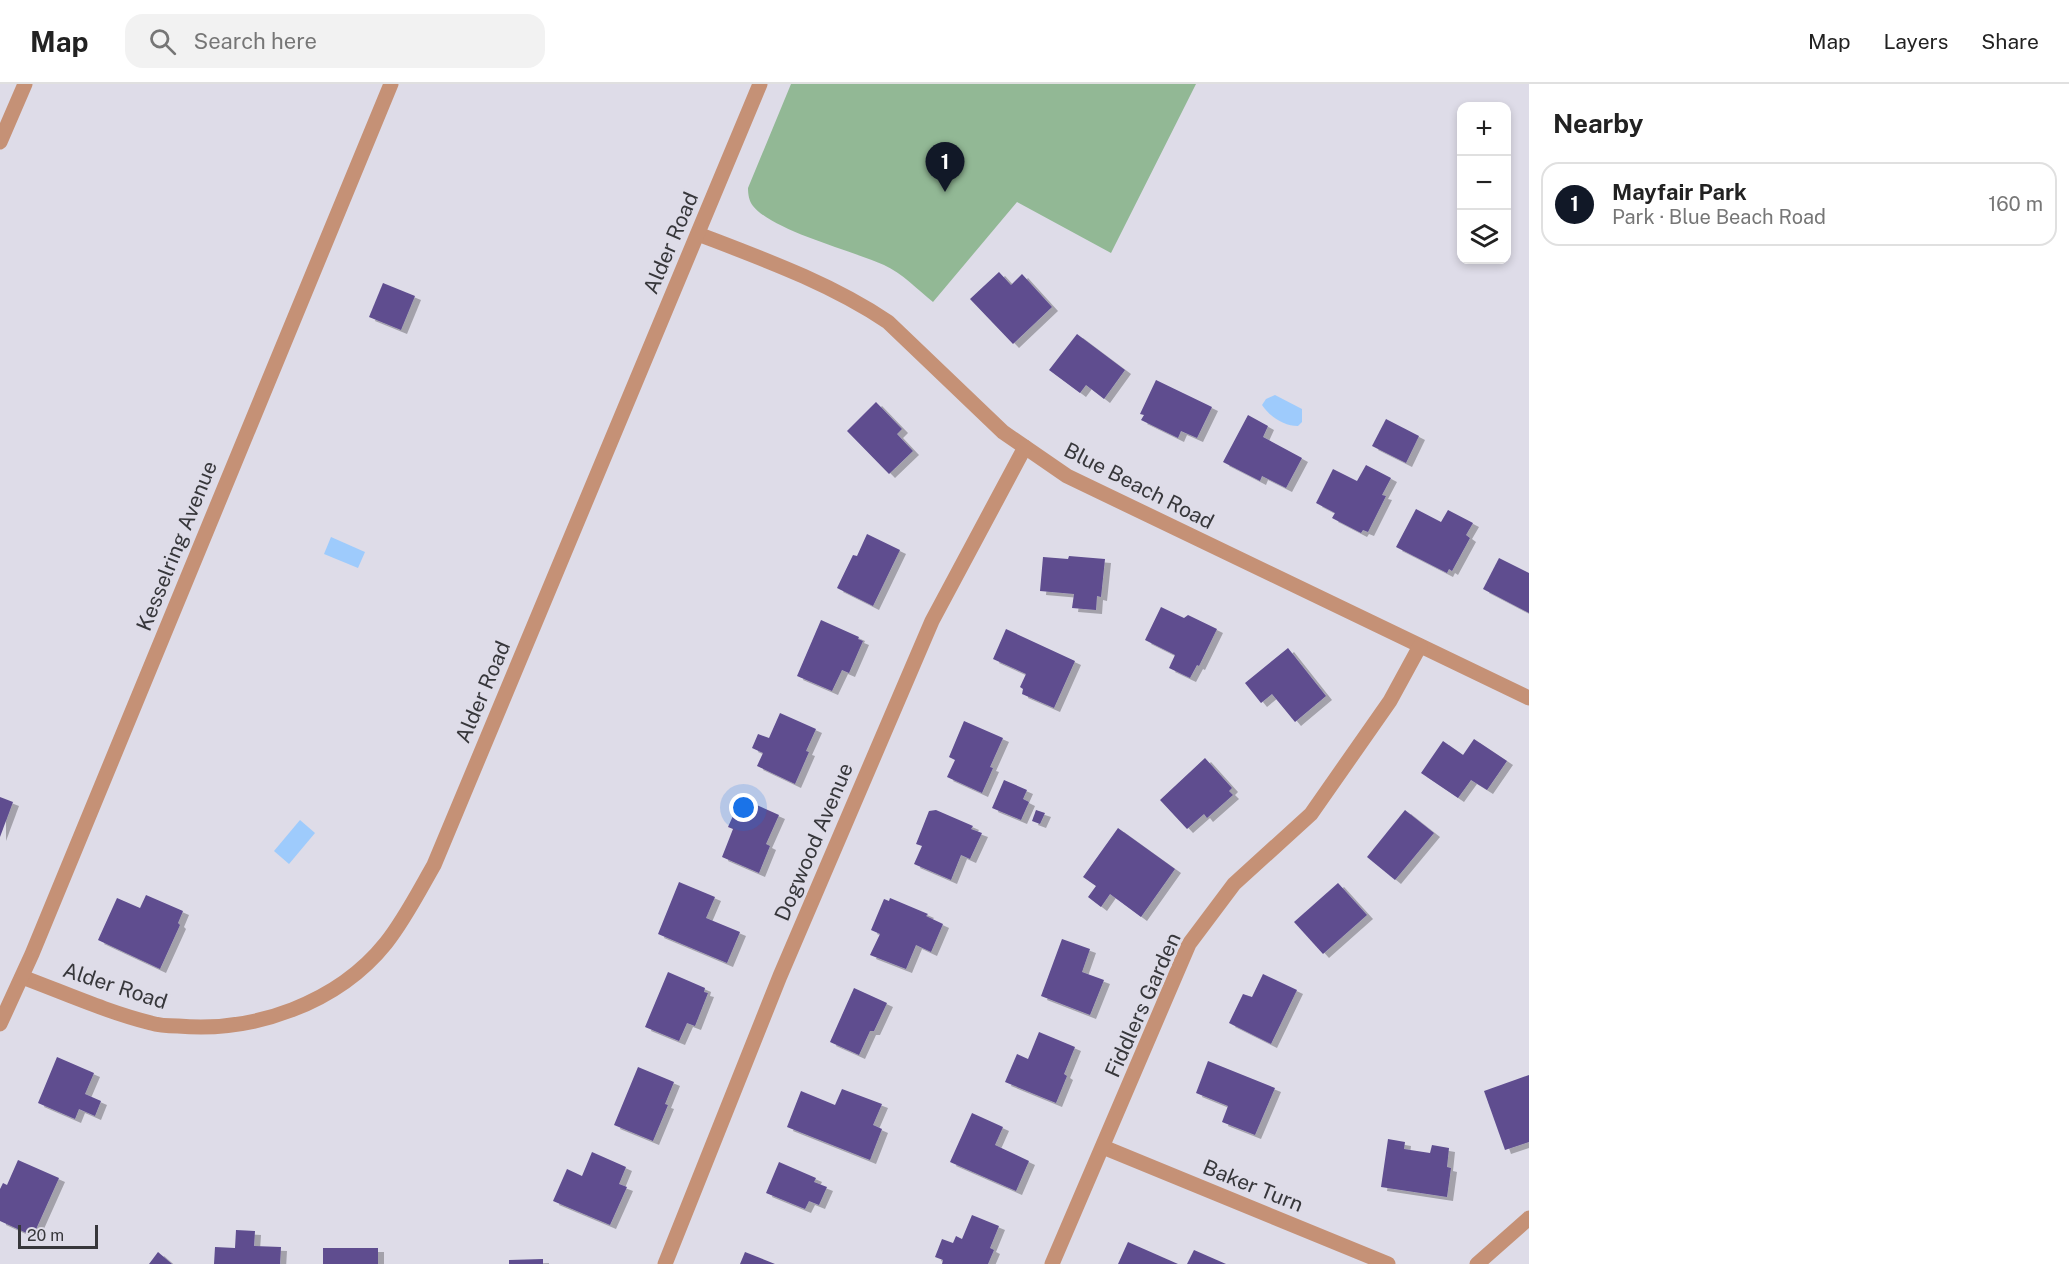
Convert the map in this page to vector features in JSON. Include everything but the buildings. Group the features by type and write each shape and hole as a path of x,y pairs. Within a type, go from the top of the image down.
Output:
{"street":[{"path":"0,142 25,84"},
{"name":"Kesselring Avenue","path":"0,1024 22,976 391,84"},
{"name":"Alder Road","path":"22,976 120,1014 153,1024 193,1028 228,1026 262,1020 298,1007 331,990 362,968 386,943 410,908 434,865 760,84"},
{"name":"Blue Beach Road","path":"698,234 808,278 867,308 888,322 1003,432 1067,476 1529,698"},
{"name":"Dogwood Avenue","path":"664,1264 780,976 932,621 1025,447"},
{"name":"Fiddlers Garden","path":"1052,1264 1190,944 1234,884 1311,814 1390,701 1420,646"},
{"name":"Baker Turn","path":"1103,1146 1388,1264"},
{"path":"1477,1264 1529,1218"}],"green space":[{"path":"791,84 1196,84 1111,253 1017,202 933,302 891,268 795,232 763,215 753,206 748,188"}],"water":[{"path":"1275,395 1302,409 1302,422 1298,426 1278,420 1262,405 1266,399"},
{"path":"331,537 365,552 358,568 324,554"},
{"path":"300,820 315,833 289,864 274,851"}],"place":[{"name":"Mayfair Park","path":"945,192"}]}
